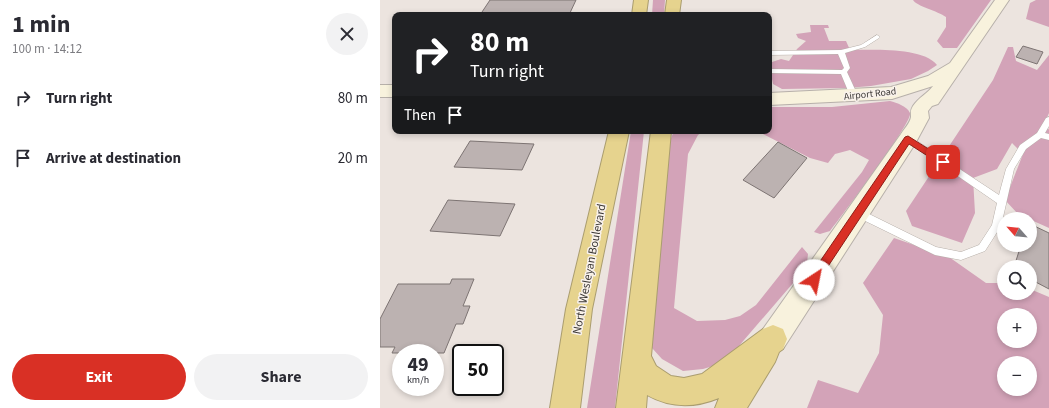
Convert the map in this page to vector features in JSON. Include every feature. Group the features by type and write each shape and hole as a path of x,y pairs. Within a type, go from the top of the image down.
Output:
{"highway":[{"path":"639,12 641,0"},
{"path":"672,12 674,0"},
{"name":"North Wesleyan Boulevard","path":"565,408 583,290 618,134"},
{"path":"631,408 661,134"},
{"path":"636,358 646,376 665,390 684,393 709,387 773,339"},
{"path":"730,408 773,339"},
{"path":"555,408 575,343"}],"main road":[{"name":"Airport Road","path":"772,99 892,93 934,80 956,67 1002,0"},
{"path":"773,339 908,139 926,109 956,67"},
{"path":"380,77 392,77"},
{"path":"380,91 392,91"}],"lane":[{"path":"772,55 804,56 818,52 840,52 862,46 877,37"},
{"path":"818,52 821,60"},
{"path":"840,52 847,68 844,72"},
{"path":"773,70 808,69 844,72"},
{"path":"844,72 854,96"},
{"path":"858,213 935,251 960,256 982,248 996,226 1010,169 1023,147 1045,136 1049,120"},
{"path":"908,139 1002,201"}],"shaded area":[{"path":"653,0 665,0 664,12 652,12"},
{"path":"913,0 991,0 957,48 943,48 937,41 946,27 946,17 918,4"},
{"path":"1036,0 1049,0 1049,27 1026,19 1030,3"},
{"path":"810,25 828,25 829,28 824,28 829,41 846,41 850,50 909,52 930,59 937,65 911,79 871,86 782,89 773,84 772,62 781,59 789,61 797,49 806,41 798,38 796,34 811,32"},
{"path":"1008,47 1013,47 1016,61 1037,70 1049,55 1049,113 1045,122 1049,130 1049,228 1037,223 1037,212 1016,212 1005,200 1023,154 1012,143 997,169 973,178 975,213 962,243 912,226 906,211 993,80"},
{"path":"890,101 904,107 910,113 908,120 889,151 830,231 820,234 814,232 862,172 869,160 850,150 835,154 828,163 810,158 763,134 772,134 772,107 832,107"},
{"path":"631,134 644,134 615,408 587,408"},
{"path":"673,134 700,134 688,154 674,308 697,321 725,320 740,316 756,305 802,247 808,254 807,263 800,275 738,347 720,364 703,369 683,371 662,359 652,348 669,143"},
{"path":"894,238 949,257 986,283 997,283 997,300 1037,300 1037,292 1049,297 1049,408 807,408 818,380 858,393 879,353 883,315 863,283"}],"building":[{"path":"490,0 576,0 570,12 482,12"},
{"path":"1023,46 1043,52 1037,64 1016,57"},
{"path":"470,141 534,144 522,170 454,167"},
{"path":"778,142 807,158 774,198 743,180"},
{"path":"448,200 515,204 500,236 430,231"},
{"path":"1037,227 1049,233 1049,289 1037,283 1037,260 1016,260 1019,252 1037,252"},
{"path":"452,279 474,279 463,306 470,306 463,324 456,324 444,353 444,344 392,344 392,347 380,347 380,319 398,284 450,284"}],"route":[{"path":"814,280 908,139 943,162"}]}
